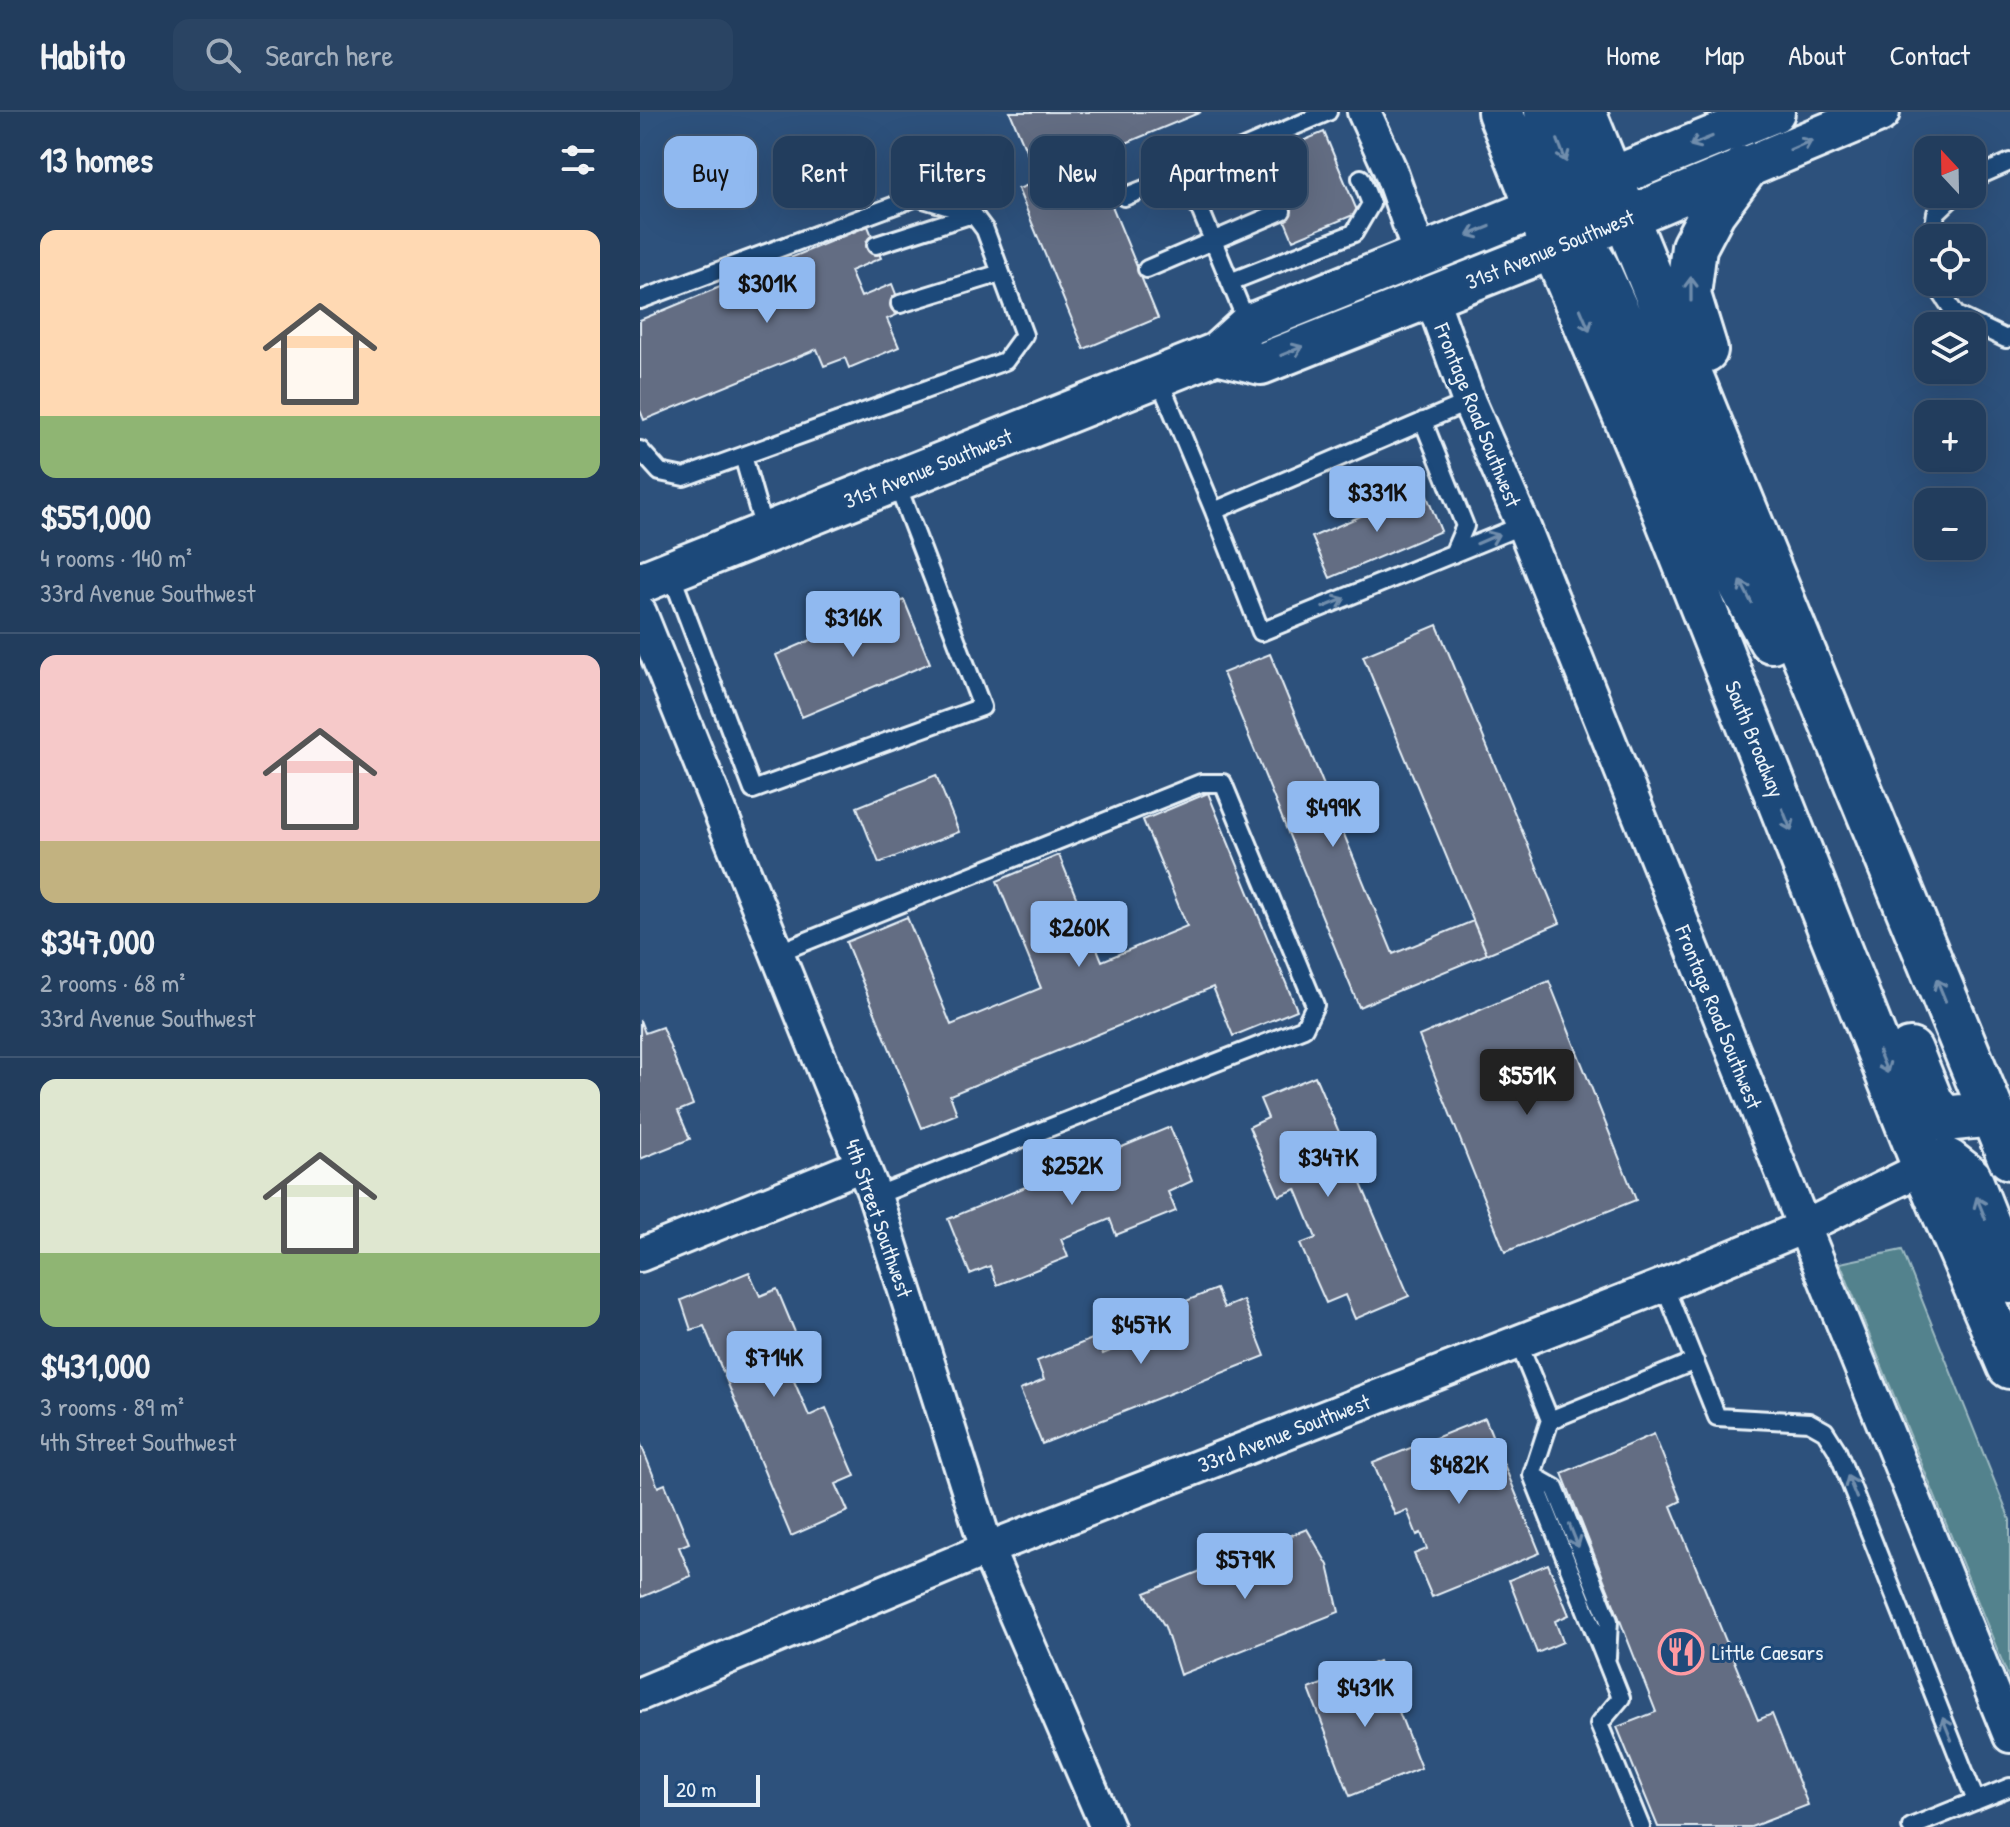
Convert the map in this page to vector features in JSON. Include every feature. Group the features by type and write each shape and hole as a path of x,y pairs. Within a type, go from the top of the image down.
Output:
{"highway":[{"name":"South Broadway","path":"1500,112 1538,207 1566,243 1664,511 1925,1167 2010,1366"},
{"path":"1547,112 1593,184 1626,218 1855,780 2001,1111 2010,1157"},
{"path":"1583,112 1593,184"},
{"path":"1740,498 1741,450 1709,364 1688,295 1694,247 1713,211 1745,168"},
{"path":"1566,243 1596,267 1742,586 1805,703 1855,780"},
{"path":"1664,511 1807,790 1931,1103 1944,1119 2001,1111"},
{"path":"1925,1167 1947,1161 1969,1178 2010,1281"}],"street":[{"path":"1364,112 1365,176 1420,255"},
{"name":"31st Avenue Southwest","path":"655,577 1217,353 1248,325 1774,112"},
{"name":"31st Avenue Southwest","path":"1217,353 1261,364 1566,243 1879,112"},
{"name":"Frontage Road Southwest","path":"1431,296 1469,402 1523,525 2010,1736"},
{"name":"4th Street Southwest","path":"640,613 875,1196 987,1549 1107,1827"},
{"path":"640,1255 862,1165"},
{"name":"33rd Avenue Southwest","path":"640,1694 987,1549 1664,1285 1804,1227 1925,1167"}],"lane":[{"path":"1272,136 1328,112"},
{"path":"1986,173 2010,162"},
{"path":"1230,282 1354,233 1371,204 1365,176"},
{"path":"640,300 917,197 973,214 985,230 1024,335 1005,361 684,477 660,472 640,450"},
{"path":"1199,208 1248,325"},
{"path":"1147,269 1282,211"},
{"path":"876,245 973,214"},
{"path":"900,304 1001,273"},
{"path":"1943,296 1956,315 2006,339 2010,337"},
{"path":"1158,377 1261,632 1523,525"},
{"path":"1214,511 1469,402"},
{"path":"1423,421 1465,526 1453,554"},
{"path":"743,456 765,533"},
{"path":"655,577 753,790 982,707 895,480"},
{"path":"777,953 1201,783 1223,783 1315,1005 1304,1028 875,1196"},
{"path":"1664,1285 1717,1417 1809,1422 1825,1431 1837,1450 1976,1801"},
{"path":"1518,1342 1550,1420 1532,1475 1621,1698 1599,1724 1641,1827"},
{"path":"1550,1420 1695,1361"},
{"path":"1911,1827 2010,1787"}],"green space":[{"path":"1902,1250 2010,1520 2010,1681 1840,1263"}],"building":[{"path":"1010,112 1201,112 1125,143 1125,136 1030,136 1030,160"},
{"path":"1324,132 1358,213 1293,240 1280,208 1307,208 1307,139"},
{"path":"1030,184 1030,208 1113,208 1158,318 1084,349 1018,189"},
{"path":"868,226 881,258 850,271 861,297 892,284 903,312 887,319 899,347 849,368 845,358 824,366 817,349 644,420 640,410 640,320"},
{"path":"1424,489 1441,531 1330,578 1312,537"},
{"path":"904,600 930,663 802,717 776,655"},
{"path":"1437,625 1560,923 1487,954 1363,656"},
{"path":"1270,654 1393,954 1473,921 1487,954 1359,1007 1223,673"},
{"path":"936,775 959,832 879,863 857,807"},
{"path":"1208,793 1297,1010 1233,1036 1213,987 950,1095 957,1114 922,1128 846,942 907,917 951,1025 1041,988 997,881 1059,855 1102,961 1187,926 1143,820"},
{"path":"1549,981 1636,1200 1505,1252 1419,1036"},
{"path":"640,1020 645,1033 662,1027 693,1105 678,1111 690,1139 640,1159"},
{"path":"1315,1076 1409,1296 1355,1319 1345,1295 1326,1303 1300,1244 1316,1238 1296,1189 1279,1196 1249,1127 1268,1118 1260,1099"},
{"path":"1170,1127 1192,1181 1168,1192 1176,1211 1116,1235 1110,1219 1061,1239 1068,1257 997,1285 990,1266 970,1274 948,1219"},
{"path":"749,1272 760,1296 777,1289 807,1361 788,1367 809,1416 826,1408 855,1476 836,1484 848,1511 791,1536 704,1326 691,1330 681,1300"},
{"path":"1216,1289 1224,1308 1243,1300 1265,1356 1042,1444 1020,1390 1044,1380 1037,1361 1097,1337 1103,1354 1152,1334 1146,1317"},
{"path":"1485,1418 1540,1553 1432,1597 1414,1554 1427,1549 1421,1533 1417,1535 1407,1510 1395,1515 1373,1463"},
{"path":"1654,1434 1681,1501 1671,1506 1758,1720 1772,1714 1808,1805 1751,1827 1658,1827 1617,1727 1656,1712 1562,1473"},
{"path":"640,1442 658,1487 665,1484 689,1543 679,1547 691,1576 642,1597 640,1593"},
{"path":"1307,1529 1328,1565 1339,1612 1180,1675 1165,1627 1145,1593"},
{"path":"1548,1564 1569,1615 1555,1621 1563,1642 1537,1653 1509,1580"},
{"path":"1379,1661 1421,1768 1350,1796 1309,1689"}],"place":[{"name":"Little Caesars","path":"1681,1652"}]}
